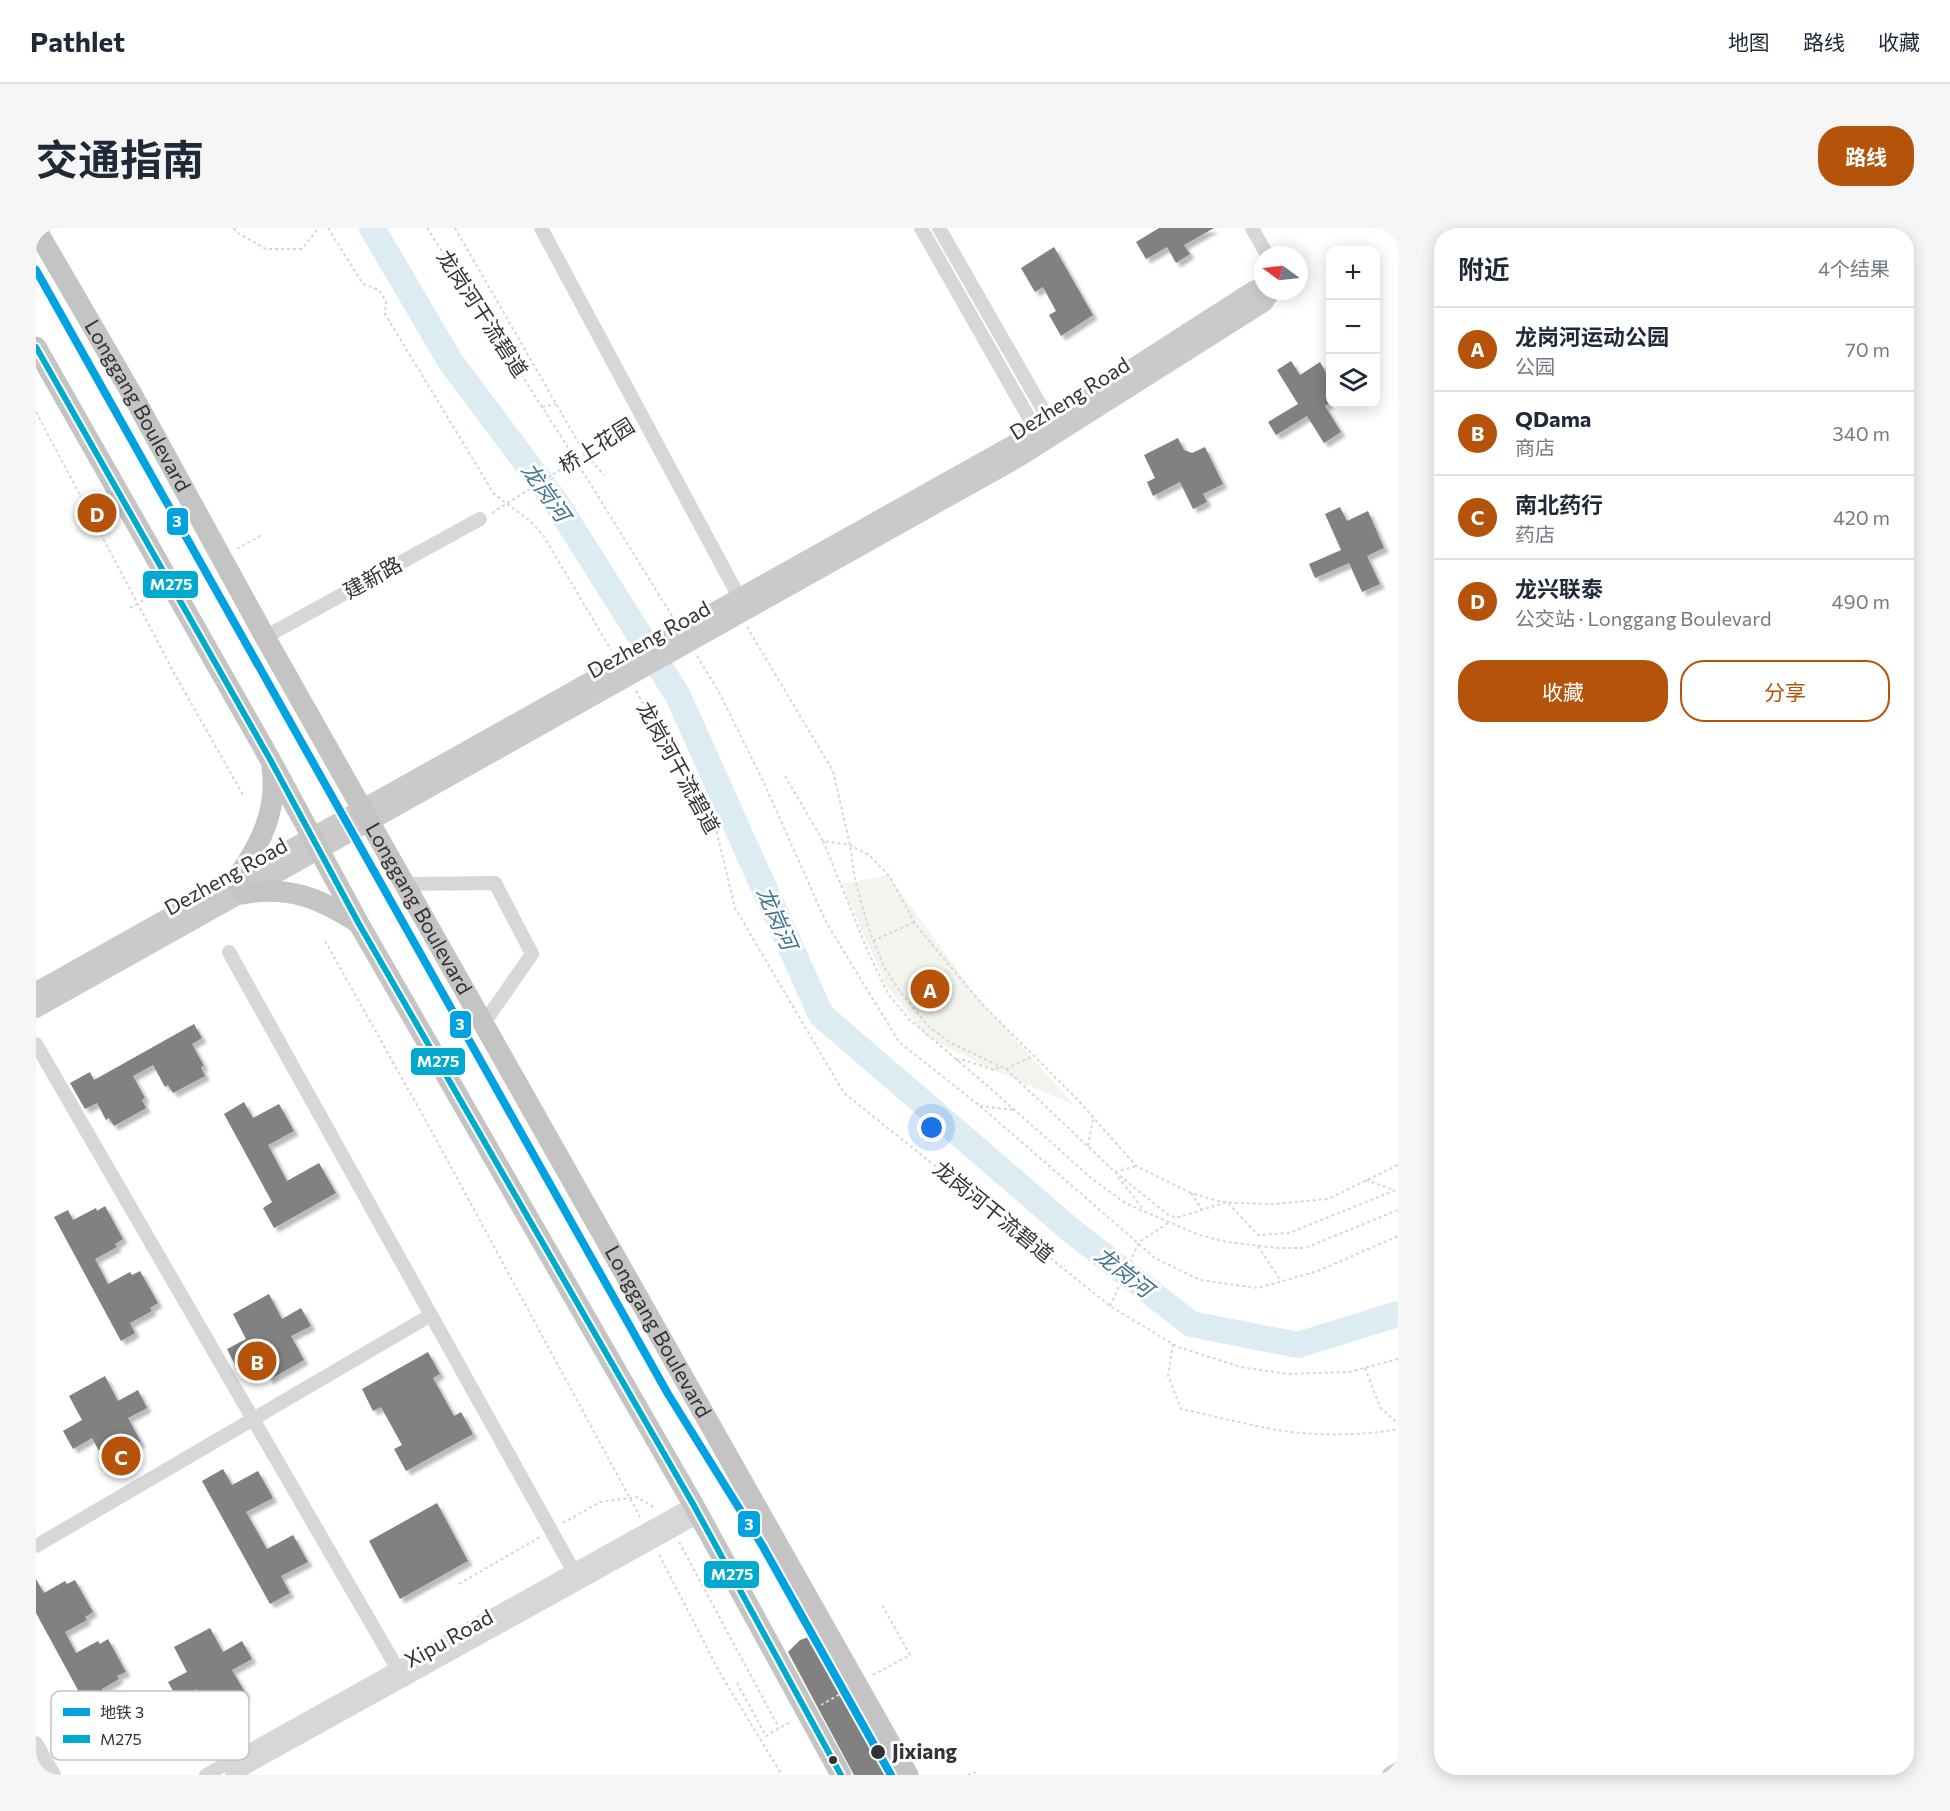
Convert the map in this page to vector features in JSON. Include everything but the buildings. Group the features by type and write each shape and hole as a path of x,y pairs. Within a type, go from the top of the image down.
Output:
{"highway":[{"name":"Longgang Boulevard","path":"36,229 133,396 265,637 909,1775"},
{"path":"36,347 271,761 359,924 696,1510 842,1775"},
{"path":"271,761 274,782 269,817 239,886 306,896 326,904 359,924"}],"main road":[{"name":"Dezheng Road","path":"1046,432 1254,290"},
{"name":"Dezheng Road","path":"36,990 239,886 705,626 1046,432 1266,300"},
{"name":"Dezheng Road","path":"36,1009 239,886"},
{"path":"1391,1775 1398,1771"}],"street":[{"path":"541,228 739,606"},
{"path":"921,228 1046,432"},
{"path":"939,228 1046,432"},
{"path":"1252,228 1262,246"},
{"name":"建新路","path":"265,637 486,516"},
{"path":"405,884 495,883 532,954 484,1023"},
{"path":"229,952 573,1570"},
{"path":"36,1044 400,1674"},
{"path":"36,1546 431,1315"},
{"name":"Xipu Road","path":"206,1775 228,1772 696,1510"},
{"name":"Xipu Road","path":"400,1674 573,1570 650,1536"},
{"path":"36,1743 54,1775"}],"path":[{"path":"234,228 236,232 266,249 302,249 317,230 316,228"},
{"path":"328,228 363,284 379,290 386,302 385,315 494,494 530,521 543,535 613,654"},
{"name":"龙岗河干流碧道","path":"427,228 542,407 675,622"},
{"path":"454,228 585,454 603,475"},
{"path":"542,407 556,404"},
{"path":"36,412 178,680 243,795"},
{"name":"桥上花园","path":"486,516 642,418"},
{"path":"232,551 263,534"},
{"path":"181,580 212,562"},
{"path":"130,608 160,591"},
{"path":"739,606 833,771 850,845 855,879 873,941 884,967 902,994 929,1027 953,1044 1006,1069 1115,1172 1167,1214 1176,1218 1227,1202"},
{"path":"694,652 718,692 764,783 826,922 899,1042 980,1106 1155,1258 1200,1280 1258,1288 1318,1271 1398,1236"},
{"name":"龙岗河干流碧道","path":"631,683 716,829 735,908 844,1093 1110,1306 1173,1344 1241,1367 1287,1374 1349,1372 1398,1359"},
{"path":"785,776 823,841 869,954 889,995 909,1019 1016,1110 1091,1178 1125,1203 1199,1235 1227,1242 1305,1248 1398,1210"},
{"path":"823,841 850,845 868,855 890,877 914,922 983,1005 1094,1119 1136,1166 1191,1192 1227,1202 1274,1204 1328,1199 1398,1165"},
{"path":"873,941 914,922"},
{"path":"325,941 431,1130 650,1536 720,1673 782,1775"},
{"path":"1006,1069 1033,1056"},
{"path":"956,1060 964,1060 994,1070 1000,1066"},
{"path":"980,1106 1016,1110"},
{"path":"1088,1146 1094,1119"},
{"path":"1115,1172 1136,1166"},
{"path":"1115,1172 1146,1212"},
{"path":"1366,1180 1394,1190"},
{"path":"1227,1202 1258,1235 1289,1233 1398,1188"},
{"path":"1191,1192 1202,1210"},
{"path":"1110,1306 1139,1242 1169,1222"},
{"path":"1258,1245 1281,1281"},
{"path":"1173,1344 1167,1376 1181,1409 1279,1430 1321,1433 1382,1432 1398,1429"},
{"path":"1365,1368 1380,1407 1398,1424"},
{"path":"560,1525 600,1502 637,1497 664,1514"},
{"path":"675,1534 779,1728"},
{"path":"459,1584 540,1537"},
{"path":"871,1677 910,1655 881,1603"},
{"path":"737,1683 766,1736 798,1718"},
{"path":"816,1707 842,1693"},
{"path":"968,1775 974,1772 976,1775"}],"shaded area":[{"path":"888,875 973,992 1074,1105 991,1069 926,1036 887,986 841,884"}],"waterway":[{"name":"龙岗河","path":"372,228 450,361 555,501 678,696 821,1015 1073,1232 1191,1324 1298,1345 1398,1314"}],"metro line":[{"name":"3","path":"36,270 668,1394 762,1545 891,1775"}],"transit line":[{"name":"M275","path":"36,347 271,761 359,924 693,1504 841,1775"}],"place":[{"name":"龙兴联泰","path":"97,513"},
{"name":"龙岗河运动公园","path":"930,989"},
{"name":"QDama","path":"257,1361"},
{"name":"南北药行","path":"121,1456"},
{"name":"Jixiang","path":"878,1752"}]}
